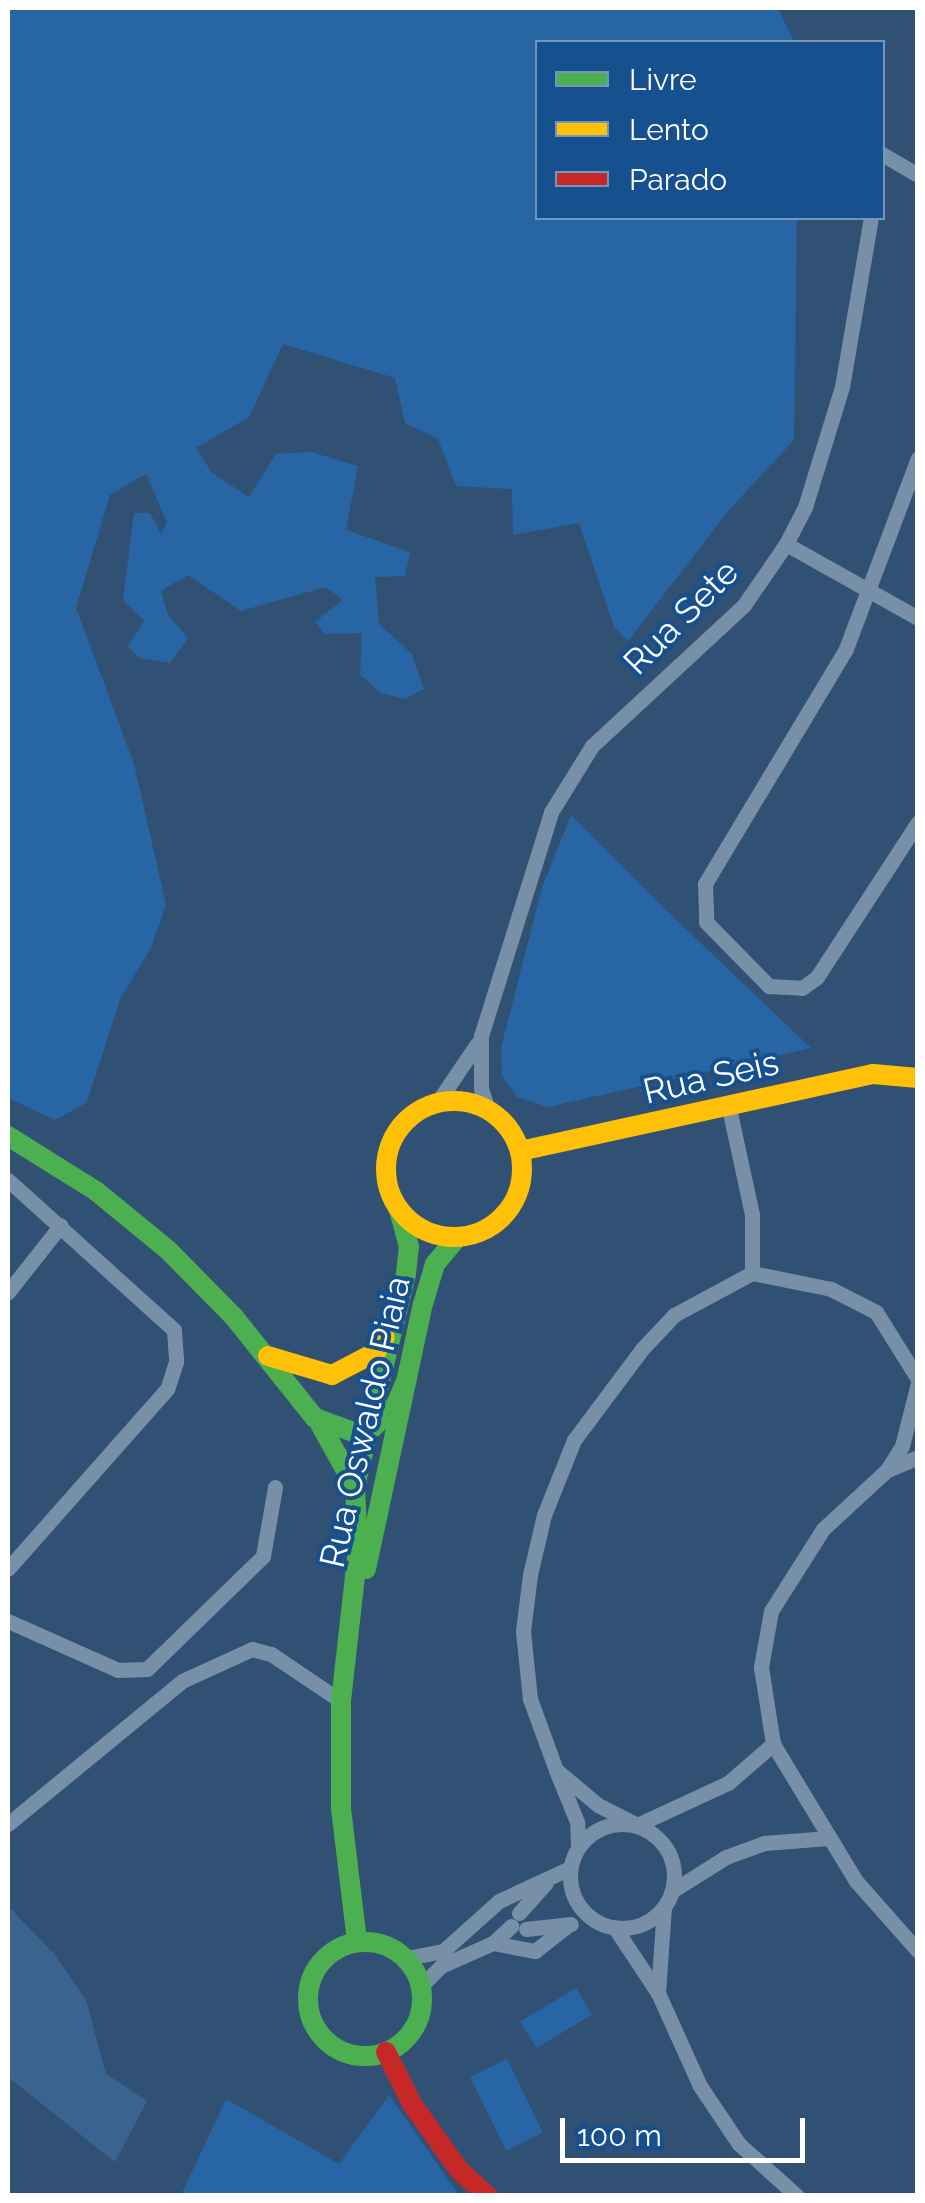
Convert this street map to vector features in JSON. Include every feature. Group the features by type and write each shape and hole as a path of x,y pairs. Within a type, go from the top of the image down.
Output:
{"street":[{"path":"885,161 918,175"},
{"path":"864,220 868,241"},
{"name":"Rua Sete","path":"488,1110 480,1076 481,1036 528,876 576,766 744,605 786,544 805,507 842,387 871,220"},
{"path":"918,458 871,590 801,733 710,875 706,922 769,986 802,988 817,977 918,822"},
{"path":"786,544 918,618"},
{"name":"Rua Sete","path":"437,1103 481,1036"},
{"name":"Rua Seis","path":"520,1151 872,1074 918,1078"},
{"path":"463,1101 488,1110 508,1128 520,1151 521,1178 512,1203 484,1230 458,1237 432,1234 400,1210 386,1173 390,1147 403,1124 437,1103 463,1101"},
{"path":"729,1108 752,1214 752,1273"},
{"path":"8,1136 133,1220 202,1282 316,1418 354,1486"},
{"path":"8,1180 174,1330 176,1362 166,1389 8,1569"},
{"name":"Rua Oswaldo Piaia","path":"357,1941 341,1810 341,1700 358,1550 354,1486 409,1247 400,1210"},
{"path":"8,1292 61,1225"},
{"name":"Rua Oswaldo Piaia","path":"350,1628 435,1264 458,1237"},
{"path":"664,1907 634,1928 615,1928 587,1916 573,1897 570,1868 578,1846 577,1822 530,1700 523,1631 550,1500 574,1440 642,1349 674,1314 752,1273 831,1289 876,1312 918,1381 902,1446 887,1470 823,1529 772,1611 761,1667 773,1744 829,1838 884,1917 918,1951"},
{"path":"262,1353 313,1374 343,1372 376,1352 396,1315"},
{"path":"316,1418 364,1436 394,1407 407,1379"},
{"path":"887,1470 918,1457"},
{"path":"8,1621 118,1670 147,1669 263,1556 275,1487"},
{"path":"8,1824 182,1681 252,1649 271,1654 341,1700"},
{"path":"578,1846 604,1826 637,1825 728,1783 773,1744"},
{"path":"556,1770 598,1805 664,1843 672,1858 672,1891 664,1907 658,1993"},
{"path":"672,1891 764,1843 829,1838"},
{"path":"406,1958 443,1951 476,1926 499,1901 546,1883 570,1868"},
{"path":"421,1986 441,1966 492,1943 546,1883"},
{"path":"492,1943 535,1951 568,1925 587,1916"},
{"path":"476,1926 515,1920 568,1925"},
{"path":"615,1928 658,1993 700,2086 729,2130 797,2196"},
{"path":"357,1941 385,1945 406,1958 421,1986 417,2022 386,2052 366,2056 330,2044 309,2010 316,1970 330,1954 357,1941"},
{"path":"386,2052 422,2117 460,2170 488,2196"}],"shaded area":[{"path":"8,8 778,8 793,40 535,40 535,220 797,220 794,440 729,510 628,641 614,627 579,523 513,535 512,489 456,486 438,439 405,423 395,378 283,344 249,417 196,448 212,473 249,497 276,454 311,452 358,466 346,530 410,552 405,576 375,577 379,624 412,654 424,689 404,699 381,693 360,675 362,633 324,634 315,622 343,600 326,587 241,611 188,575 161,591 168,615 188,638 170,663 139,658 128,646 144,621 123,600 134,513 150,513 161,534 167,522 146,474 110,495 76,608 134,764 166,905 150,950 120,999 87,1102 55,1120 8,1098"},
{"path":"571,815 811,1048 548,1107 517,1097 502,1075 501,1048 542,888"},
{"path":"8,1906 55,1955 86,2000 106,2074 147,2101 115,2162 8,2077"},
{"path":"576,1988 592,2015 536,2048 520,2021"},
{"path":"507,2059 543,2133 506,2151 470,2077"},
{"path":"389,2095 459,2195 181,2195 226,2099 339,2164"}],"traffic: fast":[{"path":"8,1136 96,1191 168,1250 234,1317 315,1418 364,1436 395,1407 407,1379"},
{"path":"357,1941 341,1809 341,1701 358,1550 355,1486 406,1274 409,1247 399,1210"},
{"path":"366,1569 423,1304 435,1264 458,1237"},
{"path":"320,1424 354,1485"},
{"path":"365,1942 387,1947 405,1959 417,1977 422,1999 417,2021 405,2039 387,2051 365,2056 343,2051 325,2039 313,2021 308,1999 313,1977 325,1959 343,1947 365,1942"}],"traffic: slow":[{"path":"520,1151 873,1074 918,1078"},
{"path":"454,1101 480,1106 502,1121 517,1143 522,1169 517,1195 502,1217 480,1232 454,1237 428,1232 406,1217 391,1195 386,1169 391,1143 406,1121 428,1106 454,1101"},
{"path":"268,1356 332,1375 376,1352 385,1337"}],"traffic: jam":[{"path":"386,2052 412,2104 459,2170 488,2196"}]}
